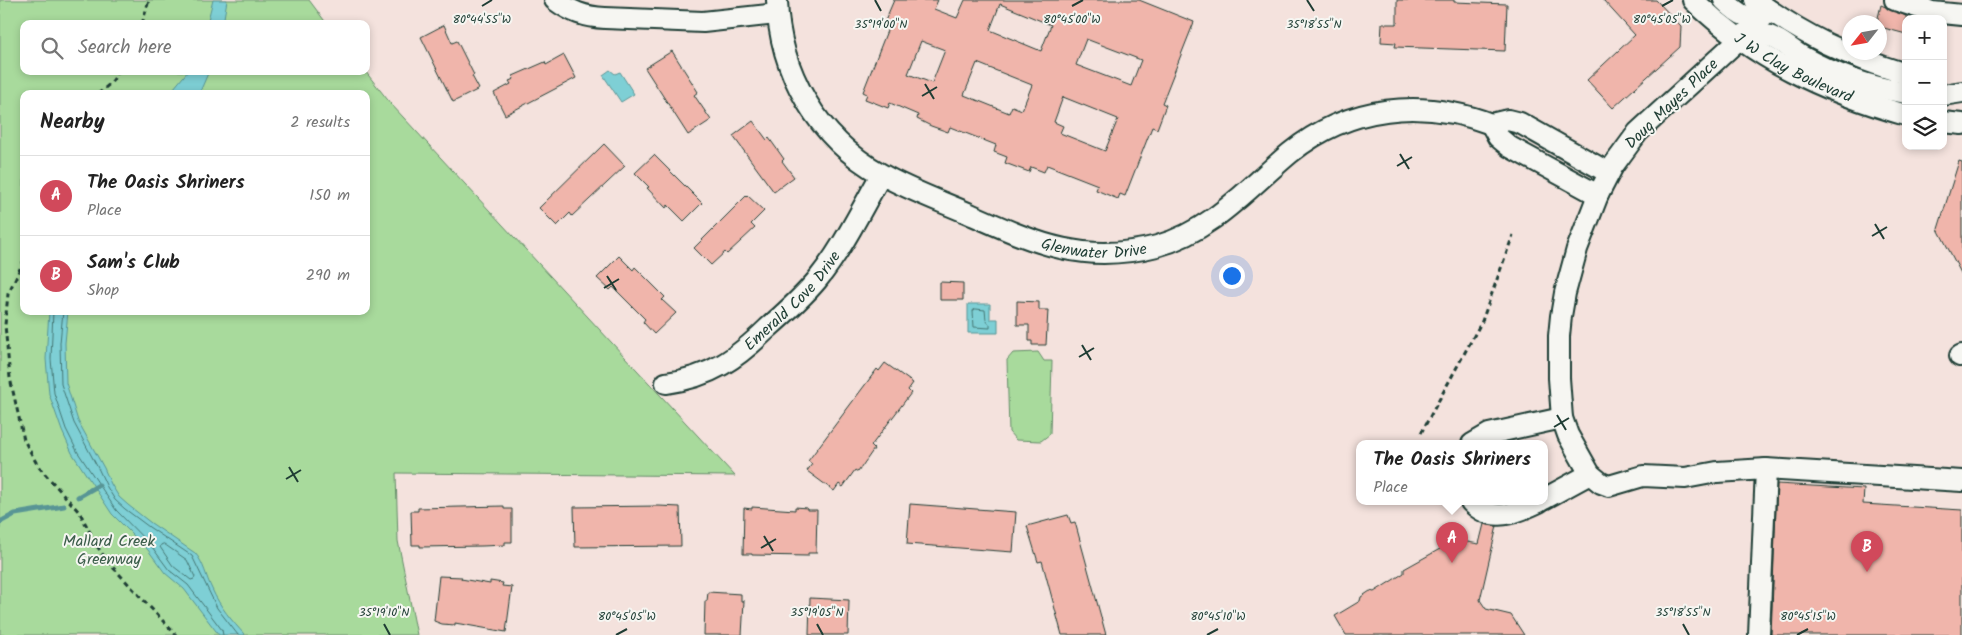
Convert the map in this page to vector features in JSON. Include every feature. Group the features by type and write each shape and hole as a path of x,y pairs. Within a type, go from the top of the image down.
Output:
{"street":[{"path":"556,0 574,12 592,17 703,22 777,7"},
{"name":"J W Clay Boulevard","path":"1693,0 1740,40 1785,68 1840,94 1902,114"},
{"path":"1724,0 1746,17 1760,16 1762,5"},
{"path":"1895,0 1932,12 1962,16"},
{"name":"J W Clay Boulevard","path":"1762,5 1812,38 1902,73"},
{"name":"Doug Mayes Place","path":"1762,5 1740,40 1638,132 1609,173 1598,195 1572,264 1561,316 1558,357 1562,418 1574,449 1590,474 1601,484 1609,486 1643,476 1685,478 1717,472 1766,469"},
{"name":"Glenwater Drive","path":"777,7 782,43 789,68 798,88 811,110 838,143 860,162 881,175 1041,243 1086,253 1114,253 1160,245 1194,231 1233,204 1300,145 1322,132 1347,121 1378,113 1426,108 1459,114 1491,124 1508,120 1520,123 1609,173"},
{"path":"1740,40 1757,35 1768,36 1802,57 1830,70 1871,86 1902,92"},
{"path":"1947,82 1962,84"},
{"path":"1947,94 1962,92"},
{"path":"1947,122 1962,124"},
{"path":"1491,124 1495,134 1503,142 1598,195"},
{"name":"Emerald Cove Drive","path":"666,383 697,377 724,364 744,350 800,298 817,280 832,259 881,175"},
{"path":"1479,440 1489,434 1562,418"},
{"path":"1759,635 1766,469 1962,481"},
{"path":"1548,497 1590,474"},
{"path":"1475,505 1491,514 1508,515 1533,505"}],"path":[{"path":"143,20 149,0"},
{"path":"102,90 116,75"},
{"path":"1421,433 1482,321 1513,236"},
{"path":"20,268 8,294 5,330 10,378 24,440 38,466 80,512 97,546 107,561 176,635"}],"green space":[{"name":"Mallard Creek Greenway","path":"0,0 309,0 324,20 20,20 20,75 368,75 391,104 735,476 396,473 398,541 417,635 0,635"},
{"path":"1038,352 1044,361 1052,361 1050,434 1041,441 1016,440 1009,432 1007,360 1013,353"}],"water":[{"path":"213,0 227,0 224,20 208,20"},
{"path":"610,70 615,74 620,72 634,94 621,102 603,75"},
{"path":"185,75 207,75 201,90 172,90"},
{"path":"968,304 990,304 990,319 998,319 998,333 968,333"},
{"path":"49,315 68,315 65,343 66,383 78,421 111,484 119,497 128,505 195,553 201,561 219,602 245,635 219,635 184,589 165,573 148,550 112,514 72,453 62,431 49,394 46,359"}],"building":[{"path":"894,0 938,0 934,9 957,18 965,0 1139,0 1194,22 1162,103 1166,105 1157,129 1152,127 1125,196 1120,194 1118,199 1096,190 1098,185 1047,165 1044,172 1031,167 1029,172 1005,163 1007,157 994,152 996,145 950,127 948,132 931,126 917,119 918,115 890,103 888,108 865,99 867,94 863,92 890,23 885,21","holes":["1000,4 1051,25 1041,51 990,30","1086,39 1141,60 1131,86 1076,65","921,41 945,50 932,83 908,74","977,63 1032,85 1022,110 1012,106 1009,113 964,95","1063,97 1118,119 1105,151 1060,133 1063,126 1054,122"]},
{"path":"1397,0 1454,0 1454,2 1507,4 1505,51 1395,47 1396,43 1381,42 1382,24 1397,24"},
{"path":"1603,0 1656,0 1681,26 1680,47 1613,108 1587,80 1635,35"},
{"path":"1881,5 1904,15 1902,15 1902,33 1887,29 1887,15 1879,15"},
{"path":"444,25 452,43 457,41 479,89 453,102 421,37"},
{"path":"672,51 698,92 694,95 711,120 688,135 645,68"},
{"path":"564,55 576,78 505,115 494,93 511,84 509,81 514,79 513,76 545,62 546,65"},
{"path":"753,121 767,140 769,138 794,177 774,192 733,136"},
{"path":"604,144 625,166 572,216 570,213 557,226 539,208"},
{"path":"654,155 702,203 684,221 668,205 666,208 635,173"},
{"path":"1959,161 1962,162 1962,275 1938,229"},
{"path":"747,195 764,211 751,224 755,228 727,254 725,252 711,265 694,248"},
{"path":"619,256 633,270 635,267 665,297 662,300 676,313 654,334 643,322 645,319 613,287 610,290 597,278"},
{"path":"940,282 963,283 963,300 940,300"},
{"path":"1017,301 1039,302 1039,310 1048,310 1046,345 1032,345 1032,341 1029,341 1029,325 1017,325"},
{"path":"885,363 913,383 908,390 911,393 871,446 874,449 858,472 855,470 843,487 839,484 834,491 807,471 812,464 808,461 877,369 879,371"},
{"path":"1777,484 1864,489 1863,504 1962,510 1962,635 1771,635"},
{"path":"910,504 1016,512 1013,552 907,544"},
{"path":"504,506 504,509 512,509 512,542 505,542 505,545 420,547 420,545 412,545 411,511 418,511 418,508"},
{"path":"574,507 680,507 681,546 575,547"},
{"path":"752,507 795,510 795,507 817,510 816,553 808,553 808,556 743,554 744,508 752,509"},
{"path":"1068,515 1071,523 1075,522 1106,635 1062,635 1042,561 1038,562 1027,526"},
{"path":"1484,524 1497,526 1480,600 1486,609 1511,615 1524,635 1346,635 1335,616 1360,601 1361,597 1370,591 1374,592 1404,573 1404,569 1456,540 1479,544"},
{"path":"439,576 462,577 461,579 490,584 490,581 503,583 502,586 512,587 506,632 455,623 455,625 442,624 434,621"},
{"path":"708,592 741,594 741,601 744,601 742,635 704,635 705,601 707,601"},
{"path":"810,598 849,600 848,635 809,635"}],"waterway":[{"path":"78,497 99,485"},
{"path":"0,522 15,514 64,506"}],"place":[{"name":"The Oasis Shriners","path":"1452,563"},
{"name":"Sam's Club","path":"1867,572"}]}
